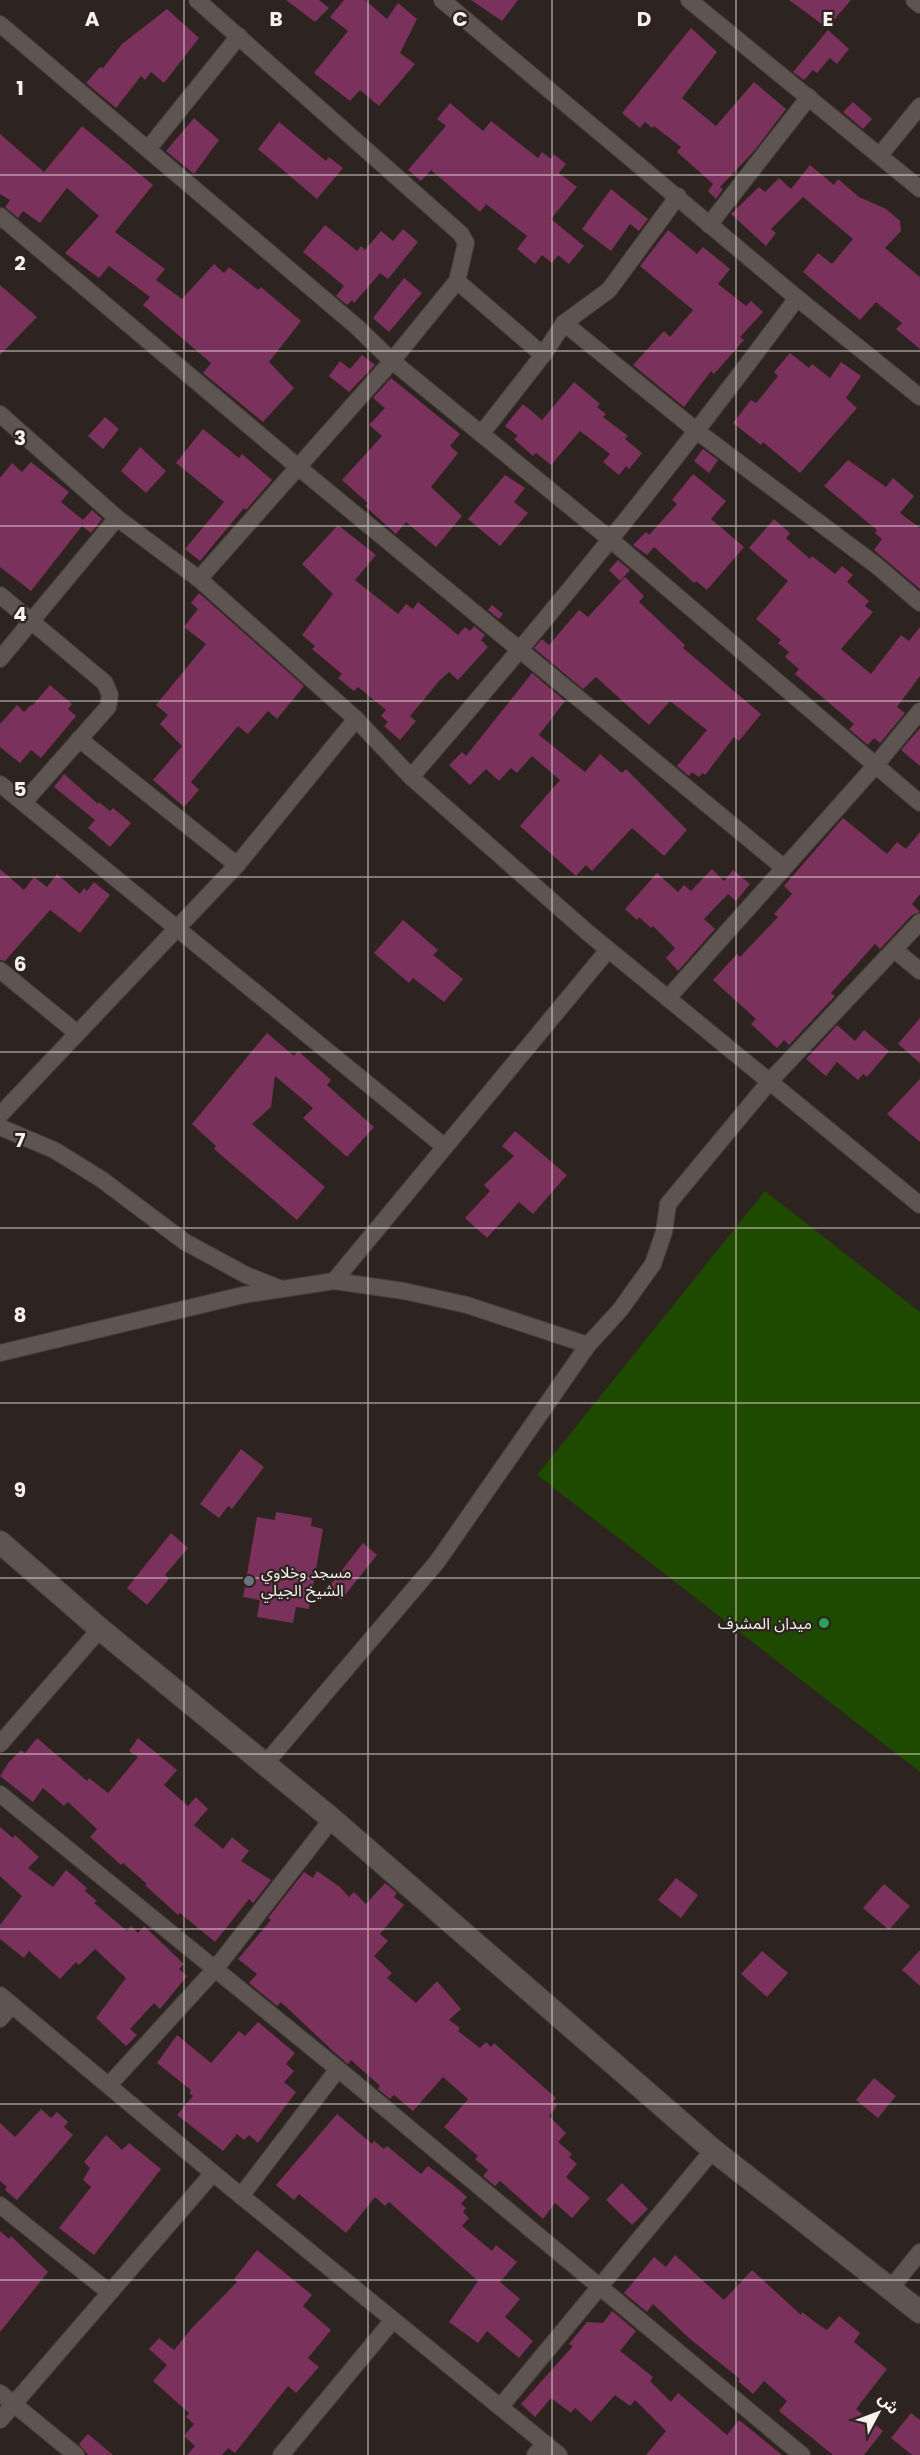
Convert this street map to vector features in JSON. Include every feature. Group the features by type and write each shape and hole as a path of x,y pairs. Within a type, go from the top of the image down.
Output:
{"street":[{"path":"197,0 460,234 466,243 457,281 392,361 198,579"},
{"path":"442,0 678,196 709,225 920,397"},
{"path":"689,0 920,189"},
{"path":"914,0 920,5"},
{"path":"0,24 357,327 392,361 611,540 920,803"},
{"path":"148,149 239,36"},
{"path":"709,225 809,97"},
{"path":"880,155 920,106"},
{"path":"482,433 543,355 564,323 609,290 678,196"},
{"path":"0,216 298,467 783,867"},
{"path":"457,281 543,355"},
{"path":"411,777 522,650 611,540 698,432 798,298"},
{"path":"564,323 698,432 877,566 920,603"},
{"path":"0,414 117,518 198,579 356,719 411,777 608,950 920,1205"},
{"path":"0,659 117,518"},
{"path":"0,595 105,683 110,695 108,707 24,802"},
{"path":"668,999 875,766 920,711"},
{"path":"0,1115 237,865 356,719"},
{"path":"79,739 237,865"},
{"path":"0,784 445,1147"},
{"path":"265,1764 437,1562 588,1345 620,1310 653,1264 664,1232 668,1204 770,1081 896,951 920,922"},
{"path":"334,1281 608,950"},
{"path":"896,951 920,971"},
{"path":"0,970 77,1033"},
{"path":"0,1127 54,1150 101,1179 185,1242 246,1275 280,1289"},
{"path":"0,1353 280,1289 334,1281 404,1290 467,1305 588,1345"},
{"path":"0,1542 100,1629 332,1819 713,2150 920,2312"},
{"path":"0,1744 100,1629"},
{"path":"0,1794 216,1968 802,2455"},
{"path":"110,2085 216,1968 332,1819"},
{"path":"0,2019 6,2000 241,2196 501,2406 540,2449 559,2455"},
{"path":"241,2196 338,2069"},
{"path":"501,2406 713,2150"},
{"path":"0,2420 213,2173"},
{"path":"0,2205 109,2292"},
{"path":"891,2288 920,2252"},
{"path":"281,2455 393,2320"},
{"path":"0,2393 76,2455"}],"green space":[{"name":"ميدان المشرف","path":"765,1191 920,1312 920,1772 537,1475"}],"building":[{"path":"286,0 319,0 329,8 315,22"},
{"path":"344,0 365,0 387,19 398,3 417,19 400,53 415,64 379,106 360,90 350,101 314,73 348,31 330,17"},
{"path":"471,0 518,0 502,21"},
{"path":"789,0 851,0 827,28"},
{"path":"167,9 199,38 164,83 151,72 145,80 141,76 116,108 86,83 100,67 103,68 122,44"},
{"path":"691,28 717,52 682,98 716,126 754,82 786,109 755,150 720,187 723,189 716,199 708,191 713,184 677,152 681,147 654,126 652,128 645,122 640,128 622,113"},
{"path":"828,30 849,49 837,64 830,58 817,73 813,70 804,80 793,72"},
{"path":"853,102 872,119 863,129 843,112"},
{"path":"450,103 483,131 491,121 538,158 542,152 551,159 554,154 566,164 559,173 577,187 551,219 584,246 569,264 558,255 552,263 542,255 535,264 517,249 527,236 486,204 480,212 431,170 421,181 408,170 446,126 437,119"},
{"path":"194,118 219,140 194,174 166,151"},
{"path":"279,122 326,161 329,157 343,168 317,199 258,149"},
{"path":"82,126 153,185 115,232 165,269 156,280 182,299 214,264 224,273 229,267 258,290 261,287 301,321 269,362 294,388 263,422 203,373 211,363 143,305 150,297 109,266 99,278 65,253 99,216 67,188 40,223 23,211 18,218 5,207 10,200 0,194 0,134 44,172"},
{"path":"810,165 834,185 838,179 859,197 886,209 900,221 901,231 885,248 920,277 920,349 896,329 902,323 876,302 860,320 803,272 818,253 832,264 853,239 803,197 771,229 776,233 766,246 731,214 759,187 765,192 779,178 791,189"},
{"path":"611,189 648,219 639,231 630,224 611,251 582,229"},
{"path":"325,225 357,251 361,246 365,250 381,231 393,241 403,229 418,242 388,279 380,273 354,303 352,300 347,305 336,296 344,286 303,252"},
{"path":"668,230 697,254 703,247 730,269 718,284 746,306 751,301 763,312 740,337 744,340 714,374 711,371 684,407 633,365 664,331 670,337 693,310 640,266"},
{"path":"404,278 422,293 389,332 373,318"},
{"path":"0,285 37,317 0,355"},
{"path":"790,353 809,368 812,364 830,378 841,362 861,376 846,398 857,408 800,473 763,442 761,445 733,423 751,400 756,403 778,376 774,372"},
{"path":"362,355 375,365 349,392 329,376 340,361 350,369"},
{"path":"391,378 460,434 450,446 458,453 431,487 462,516 436,547 406,522 396,534 365,506 368,503 342,480 382,436 369,425 385,408 373,398"},
{"path":"574,382 600,404 597,407 606,414 603,417 628,436 625,439 642,453 629,469 626,466 619,475 603,462 610,454 580,431 551,465 536,453 533,456 514,439 518,436 505,426 523,404 542,420"},
{"path":"105,417 119,429 103,449 88,436"},
{"path":"203,429 239,458 242,454 272,480 246,510 244,508 200,561 185,549 224,502 176,463"},
{"path":"140,447 166,471 146,493 121,471"},
{"path":"703,449 718,460 709,473 694,461"},
{"path":"848,460 886,487 893,478 914,496 900,513 920,528 920,589 874,550 882,539 875,533 877,530 824,486"},
{"path":"31,462 69,492 61,502 83,520 92,510 102,519 91,533 82,526 31,591 0,567 0,478 12,463 22,472"},
{"path":"693,474 726,501 711,519 744,547 707,590 696,581 694,583 654,547 647,555 633,545 646,532 649,535 677,504 672,500"},
{"path":"505,475 525,488 514,502 528,513 500,546 468,519"},
{"path":"774,519 790,533 786,538 810,559 812,556 835,574 842,566 853,575 847,582 869,601 865,606 873,612 841,649 871,674 901,635 909,641 920,627 920,676 897,707 905,713 880,743 874,738 868,745 849,729 854,724 795,674 799,669 785,657 789,652 778,643 781,640 756,619 788,581 749,548"},
{"path":"338,525 376,555 355,580 398,614 406,604 413,609 418,602 458,635 465,627 470,631 474,626 485,635 481,640 488,647 458,680 449,672 440,680 410,716 416,721 400,740 384,726 388,722 381,716 386,710 358,687 354,691 338,678 342,674 312,649 315,646 302,635 333,594 302,564"},
{"path":"618,560 630,570 620,581 609,570"},
{"path":"625,577 644,596 639,602 685,645 683,648 761,714 739,741 734,737 705,775 703,773 699,777 692,772 689,776 677,766 707,730 670,701 649,725 596,677 583,689 534,648 542,639 549,645 579,610 588,617"},
{"path":"199,593 304,686 277,719 268,711 248,734 238,726 191,782 199,790 184,807 153,780 182,746 160,724 168,715 156,705 206,644 184,627 198,609 191,603"},
{"path":"492,605 503,614 499,619 488,610"},
{"path":"532,673 565,701 539,735 585,772 600,754 622,773 626,769 687,830 664,856 632,828 592,871 586,865 576,876 520,826 560,780 532,756 517,773 511,768 499,781 486,769 470,785 449,765 462,752 466,756"},
{"path":"50,685 72,704 68,709 76,716 41,758 31,750 20,763 0,747 0,724 17,705 24,712 32,706"},
{"path":"920,728 920,766 901,750"},
{"path":"64,774 98,804 99,802 110,811 113,808 131,823 110,847 88,828 95,820 54,787"},
{"path":"843,818 887,854 897,842 906,849 920,832 920,894 912,904 920,912 912,915 880,949 875,944 831,993 835,996 789,1045 784,1040 777,1048 751,1024 756,1019 713,980 737,954 740,957 778,917 774,914 792,894 784,886"},
{"path":"0,869 24,890 34,877 47,887 57,874 80,894 84,888 87,891 94,882 110,895 80,933 50,910 5,961 0,960"},
{"path":"712,869 724,881 733,870 750,884 736,901 728,894 704,919 715,929 678,971 666,958 675,948 653,926 651,928 639,917 637,920 625,909 657,873 678,892 684,885 691,891"},
{"path":"403,920 438,950 433,955 463,979 444,1002 413,978 409,983 374,953"},
{"path":"920,1018 920,1063 898,1044"},
{"path":"837,1025 855,1041 864,1030 889,1051 867,1077 863,1074 858,1080 837,1062 826,1076 806,1059"},
{"path":"267,1033 294,1056 298,1051 331,1080 327,1085 374,1127 347,1157 303,1118 313,1108 275,1076 271,1107 252,1124 325,1187 297,1220 214,1149 216,1146 192,1124"},
{"path":"920,1079 920,1142 887,1114"},
{"path":"515,1131 567,1175 533,1214 519,1202 487,1238 465,1218 490,1191 484,1185 514,1156 502,1146"},
{"path":"241,1449 264,1467 232,1509 228,1506 219,1518 200,1504"},
{"path":"276,1512 312,1518 311,1526 323,1529 309,1609 296,1607 293,1623 257,1617 260,1600 243,1597 257,1517 275,1520"},
{"path":"171,1533 188,1548 165,1575 169,1579 147,1605 127,1588"},
{"path":"363,1543 377,1555 341,1600 327,1589"},
{"path":"37,1738 87,1781 89,1778 108,1793 138,1757 129,1751 138,1738 177,1770 164,1785 188,1806 196,1797 208,1809 194,1825 223,1849 232,1837 249,1851 241,1861 271,1880 253,1903 249,1899 215,1942 180,1913 178,1915 145,1885 147,1884 123,1863 121,1865 90,1837 97,1829 68,1802 64,1806 43,1788 33,1802 0,1776 9,1762 21,1750 25,1753"},
{"path":"0,1827 13,1838 15,1835 39,1857 28,1868 53,1887 66,1870 87,1888 85,1891 97,1901 94,1903 127,1931 131,1926 138,1933 144,1926 184,1964 179,1969 187,1976 160,2009 154,2003 130,2029 137,2035 126,2046 96,2018 126,1978 95,1949 79,1965 76,1962 60,1979 29,1951 24,1958 0,1939 0,1925 22,1896 0,1876"},
{"path":"317,1871 340,1887 349,1897 354,1892 366,1904 385,1883 397,1893 394,1897 404,1905 380,1934 388,1941 374,1956 392,1973 387,1978 416,2003 437,1981 461,2009 449,2020 460,2028 458,2031 480,2048 486,2042 491,2047 494,2043 556,2098 553,2102 557,2106 549,2116 566,2133 558,2142 572,2154 569,2157 577,2164 566,2177 590,2198 572,2218 555,2203 543,2219 500,2181 495,2186 483,2176 488,2170 475,2159 478,2156 444,2127 468,2099 443,2077 413,2111 394,2095 390,2099 378,2089 380,2086 351,2060 348,2064 281,2002 277,2006 249,1983 257,1974 238,1959 271,1920 268,1918 304,1872 313,1878"},
{"path":"676,1878 698,1895 681,1918 658,1900"},
{"path":"884,1884 910,1906 889,1930 863,1908"},
{"path":"920,1950 920,1986 902,1970"},
{"path":"762,1951 788,1973 767,1997 741,1974"},
{"path":"258,2022 295,2053 286,2064 294,2071 284,2082 296,2092 258,2143 249,2135 244,2140 237,2134 223,2151 177,2115 193,2096 189,2093 191,2090 157,2063 177,2035 211,2063 239,2031 245,2036"},
{"path":"874,2078 896,2096 878,2118 856,2100"},
{"path":"41,2109 51,2118 57,2112 68,2122 64,2127 73,2135 17,2200 5,2190 7,2187 0,2181 0,2123 15,2137"},
{"path":"337,2114 372,2144 374,2141 384,2149 387,2146 421,2174 428,2166 452,2184 467,2197 461,2204 466,2208 463,2212 469,2218 462,2226 492,2251 496,2245 517,2262 500,2282 520,2299 505,2317 533,2341 519,2358 487,2331 478,2343 449,2322 478,2281 389,2202 385,2206 375,2197 346,2233 299,2194 294,2200 276,2185"},
{"path":"106,2135 122,2150 129,2143 161,2169 94,2255 59,2228 91,2187 83,2180 90,2168 84,2162"},
{"path":"622,2183 648,2209 632,2225 606,2200"},
{"path":"0,2231 9,2239 11,2236 48,2272 0,2332"},
{"path":"257,2250 312,2295 303,2306 331,2330 308,2358 319,2367 296,2393 288,2386 235,2453 228,2448 222,2455 187,2455 195,2446 184,2436 194,2424 186,2417 189,2413 153,2381 167,2365 149,2349 159,2338 174,2350 237,2282 234,2279"},
{"path":"675,2255 724,2300 752,2270 801,2315 802,2312 827,2330 839,2316 860,2333 854,2342 887,2369 856,2409 883,2431 864,2455 833,2455 779,2411 787,2401 764,2381 753,2394 738,2381 740,2379 690,2339 653,2304 647,2312 624,2293 654,2257 666,2267"},
{"path":"612,2311 636,2331 620,2351 653,2377 650,2381 671,2402 678,2393 727,2435 739,2420 782,2455 646,2455 666,2431 635,2400 630,2406 615,2395 591,2422 575,2408 571,2413 551,2398 535,2417 521,2404 573,2346 569,2344 587,2322 603,2323"},
{"path":"911,2413 920,2420 920,2455 912,2455 891,2438"},
{"path":"88,2434 113,2455 88,2455 79,2444"}],"place":[{"name":"مسجد وخلاوي الشيخ الجيلي","path":"249,1581"},
{"name":"ميدان المشرف","path":"824,1623"}]}
